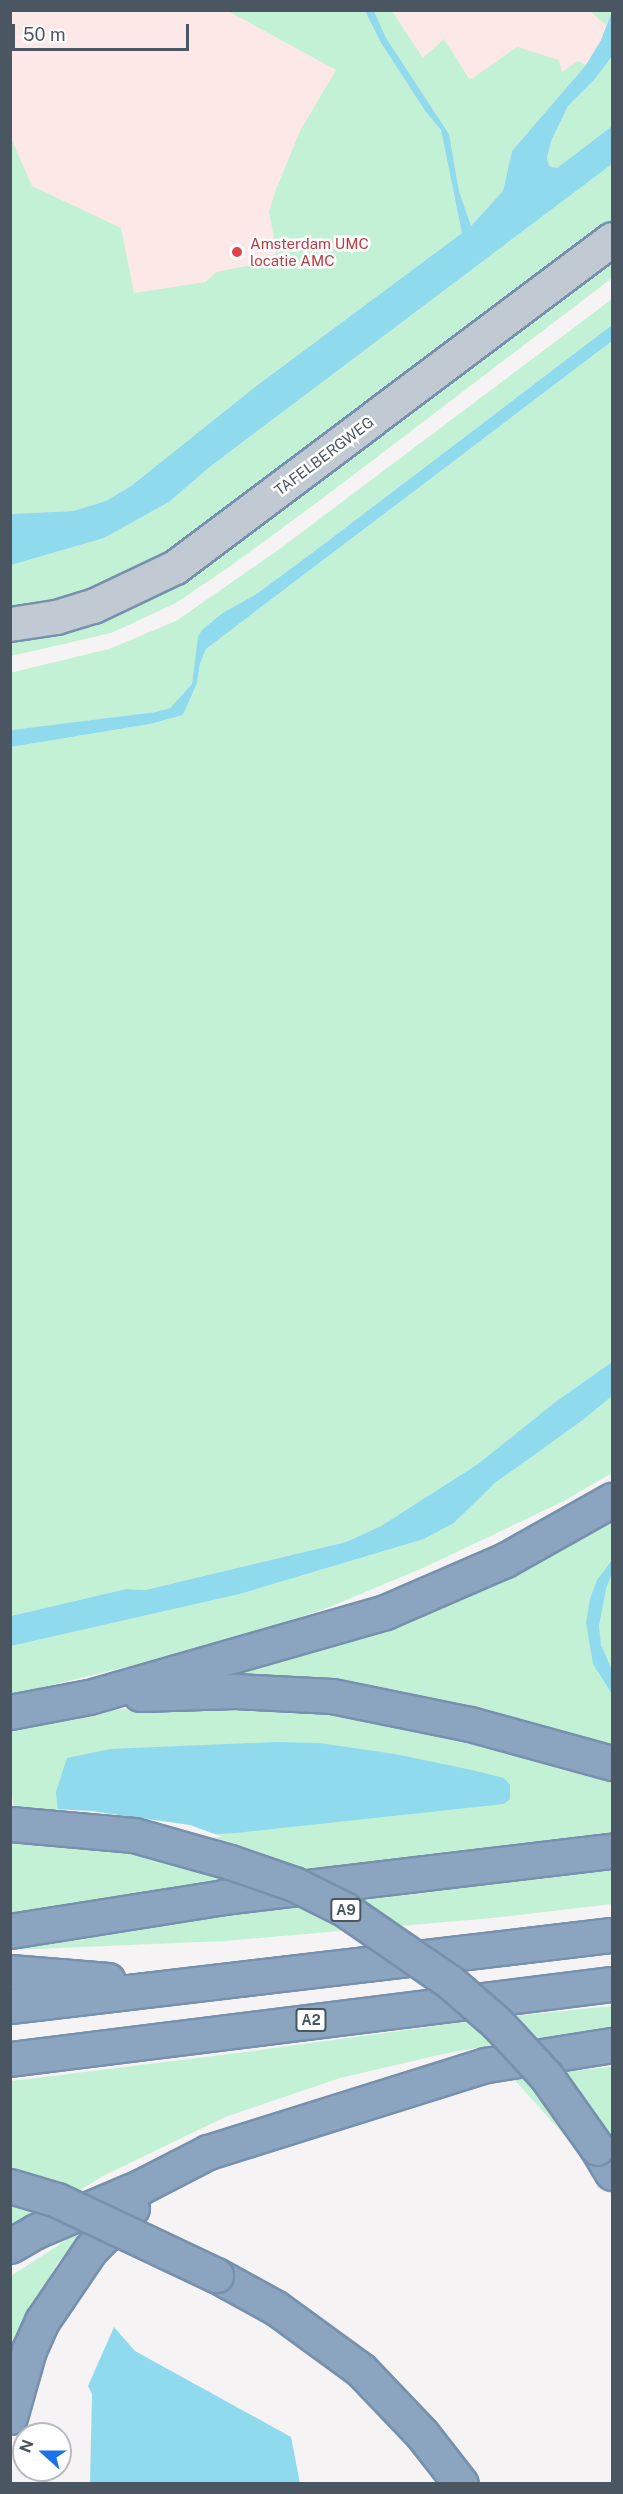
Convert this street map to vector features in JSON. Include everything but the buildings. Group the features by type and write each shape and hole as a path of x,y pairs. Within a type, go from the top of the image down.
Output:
{"highway":[{"path":"10,1713 89,1697 385,1612 505,1560 612,1500"},
{"path":"89,1697 235,1691 332,1696 471,1724 612,1763"},
{"name":"A9","path":"10,1824 134,1835 294,1884 344,1909 434,1970 497,2023 546,2076 605,2160"},
{"name":"A9","path":"10,1931 224,1898 612,1851"},
{"path":"10,2006 612,1935"},
{"path":"10,1972 176,1986"},
{"name":"A2","path":"10,2059 612,1984"},
{"path":"10,2246 36,2231 142,2186 208,2152 486,2065 612,2045"},
{"path":"10,2417 29,2350 42,2321 91,2249 150,2190 208,2152"},
{"path":"10,2186 57,2200 216,2275 276,2308 361,2370 422,2434 461,2484"}],"street":[{"name":"TAFELBERGWEG","path":"10,624 56,617 93,606 175,567 612,238"}],"shaded area":[{"name":"Amsterdam UMC locatie AMC","path":"11,11 612,11 612,139 11,540"}],"green space":[{"path":"228,11 365,11 381,43 426,112 441,130 462,233 255,387 131,486 106,501 73,511 11,514 10,136 32,186 121,228 134,293 206,282 216,272 267,262 277,252 269,212 275,192 300,131 336,70"},
{"path":"374,11 392,11 423,58 444,39 470,80 517,47 559,60 562,72 578,61 586,65 512,151 503,191 471,226 459,191 449,134 386,38"},
{"path":"593,11 612,11 606,25 592,13"},
{"path":"612,56 612,126 557,168 549,166 547,158 551,141 568,106 595,79"},
{"path":"612,164 612,224 187,540 136,571 75,597 11,610 10,565 104,538 169,502 211,466"},
{"path":"612,257 612,278 323,498 176,603 111,633 11,656 10,637 165,589 193,574"},
{"path":"612,299 612,325 324,544 258,593 221,614 202,630 198,636 192,684 170,708 156,712 11,730 10,673 109,649 176,621 281,548"},
{"path":"612,341 612,1362 554,1403 478,1464 381,1526 346,1542 145,1590 126,1589 11,1616 11,747 150,724 183,715 197,683 200,664 206,649"},
{"path":"612,1396 612,1473 562,1502 425,1567 327,1608 257,1632 179,1654 11,1695 10,1646 240,1594 424,1539 454,1523 495,1483 583,1420"},
{"path":"612,1509 612,1904 492,1918 224,1941 11,1950 10,1866 15,1815 11,1789 11,1731 96,1711 148,1707"},
{"path":"612,2006 612,2036 481,2047 443,2054 340,2078 225,2117 103,2176 11,2233 11,2081 486,2019"},
{"path":"612,2067 612,2138 583,2156 511,2076"},
{"path":"91,2224 57,2264 19,2331 11,2354 11,2276"}],"water":[{"path":"365,11 374,11 386,38 449,134 459,191 471,226 503,191 512,151 586,65 601,40 612,11 612,56 595,79 568,106 551,141 547,158 549,166 557,168 612,126 612,164 211,466 169,502 104,538 11,565 11,514 73,511 106,501 131,486 255,387 462,233 441,130 426,112 381,43"},
{"path":"612,325 612,341 206,649 200,664 197,683 183,715 150,724 11,747 11,730 156,712 170,708 192,684 198,636 202,630 221,614 258,593 324,544"},
{"path":"612,1362 612,1396 583,1420 495,1483 454,1523 424,1539 240,1594 11,1646 11,1616 126,1589 145,1590 346,1542 381,1526 478,1464 554,1403"},
{"path":"612,1560 612,1573 606,1589 599,1626 601,1645 612,1670 612,1694 593,1664 586,1623 590,1599 597,1580"},
{"path":"276,1742 319,1743 395,1754 472,1770 504,1778 510,1785 510,1799 504,1804 236,1833 74,1843 60,1835 56,1792 67,1758 110,1749"},
{"path":"114,2327 135,2351 291,2437 300,2483 90,2483 92,2394 88,2386"}],"pier":[{"path":"54,1809 91,1811 190,1825 223,1837 73,1846 57,1837"}],"place":[{"name":"Amsterdam UMC locatie AMC","path":"237,252"}]}
